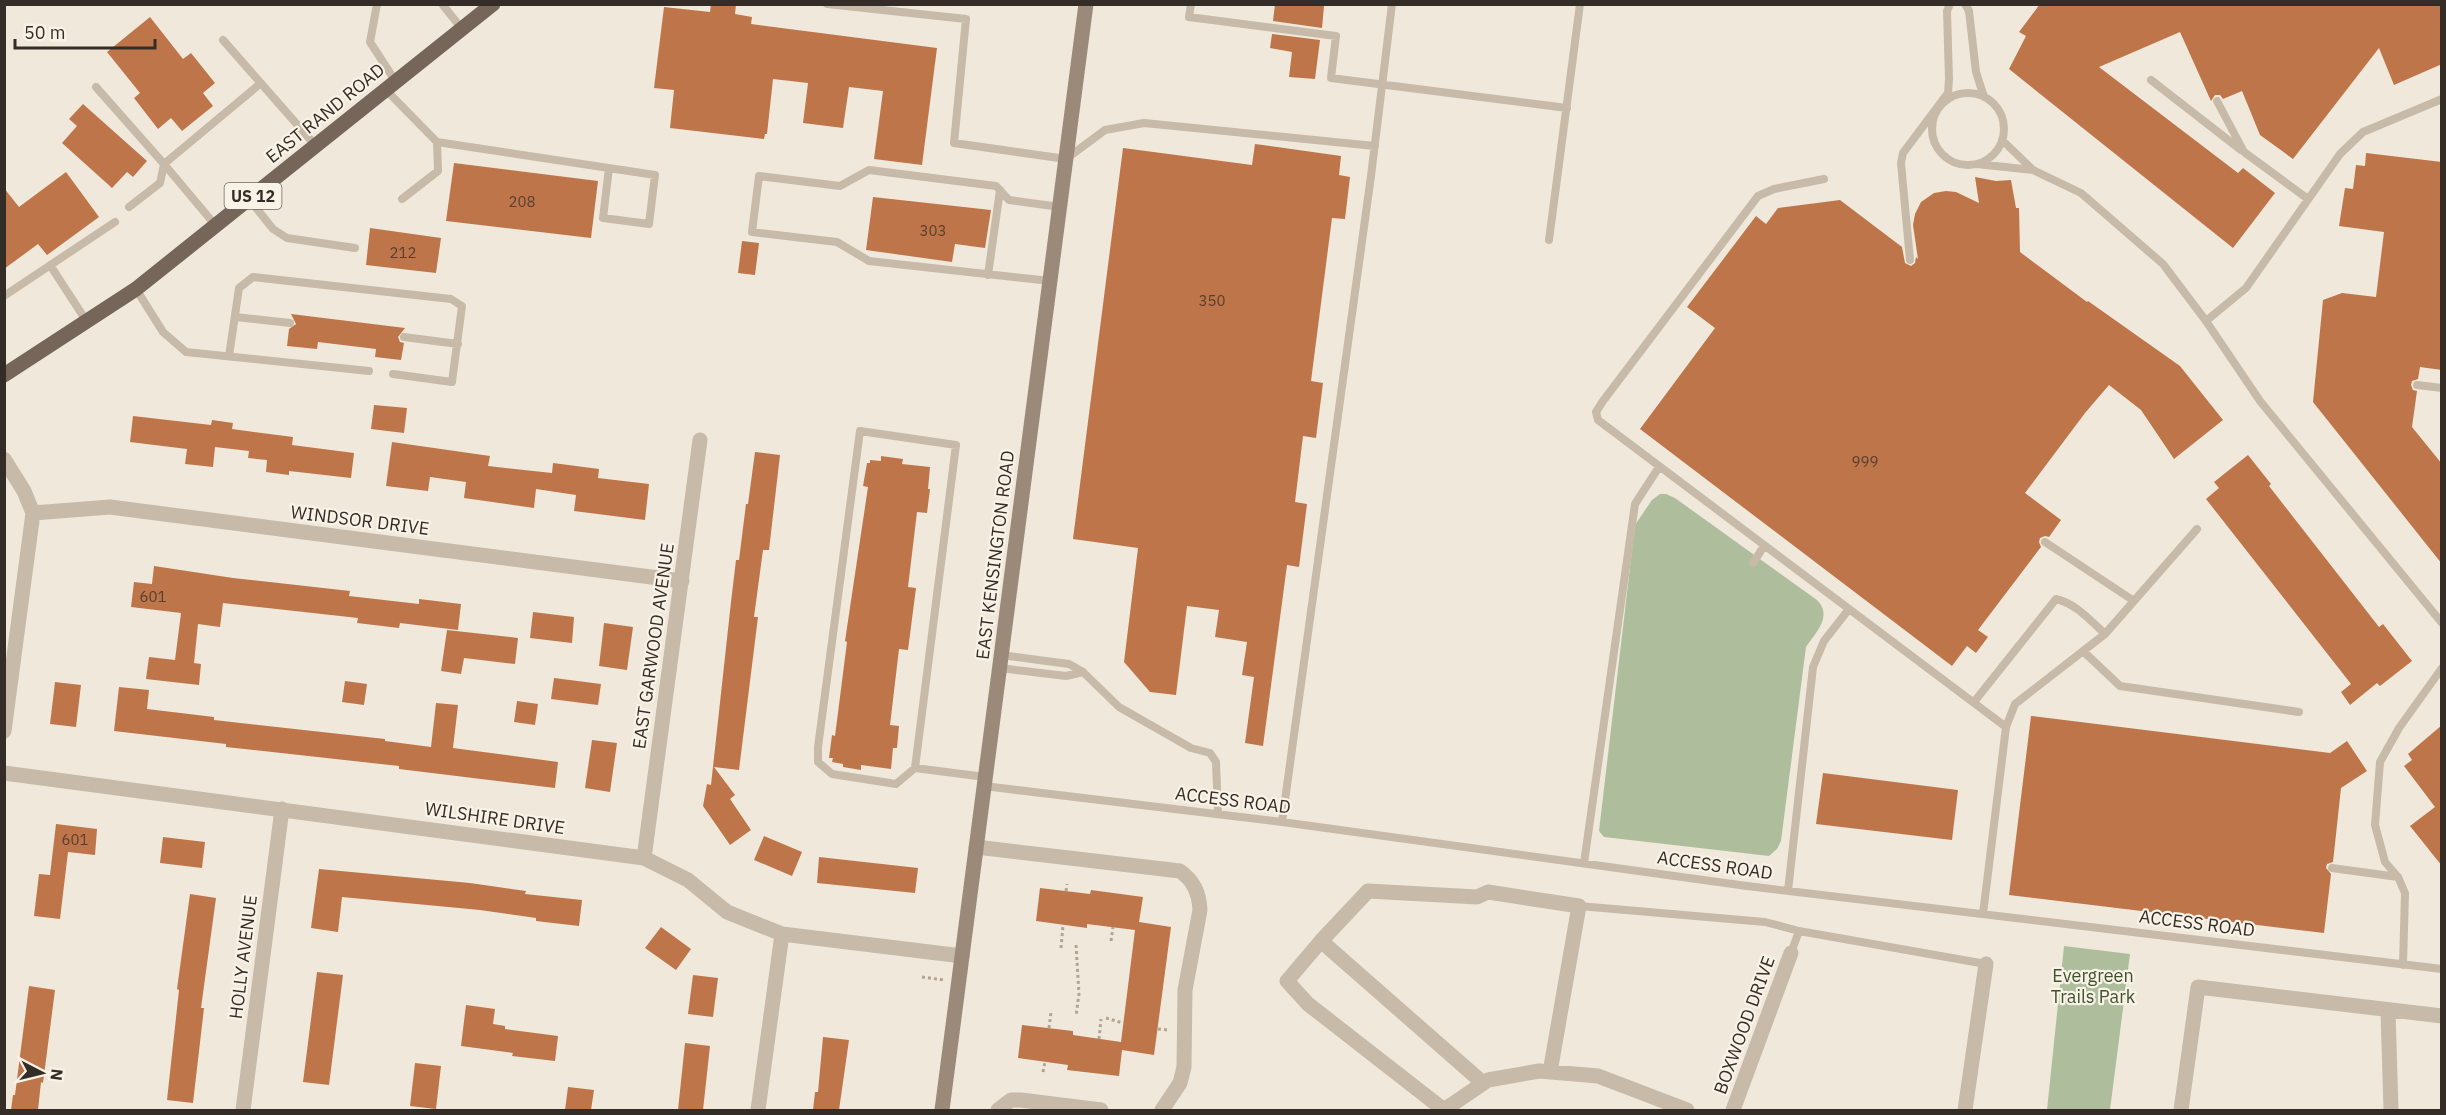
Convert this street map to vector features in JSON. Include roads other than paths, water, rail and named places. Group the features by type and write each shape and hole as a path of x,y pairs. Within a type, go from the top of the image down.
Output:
{"main road":[{"name":"EAST RAND ROAD","path":"4,375 136,290 493,4"},
{"name":"EAST KENSINGTON ROAD","path":"942,1110 1086,4"}],"street":[{"name":"EAST GARWOOD AVENUE","path":"644,858 700,440"},
{"path":"4,459 24,491 33,513 4,731"},
{"name":"WINDSOR DRIVE","path":"33,513 110,507 682,581"},
{"name":"WILSHIRE DRIVE","path":"4,773 644,858 688,880 727,912 782,934 962,956"},
{"name":"HOLLY AVENUE","path":"243,1110 282,809"},
{"path":"976,847 1180,871 1188,877 1199,897 1200,910 1185,990 1186,1058 1180,1083 1162,1110"},
{"path":"1550,1072 1579,906 1488,892 1477,897 1368,891 1287,981 1308,1004 1444,1110 1488,1080 1550,1072 1598,1076 1687,1110"},
{"path":"758,1110 782,934"},
{"path":"1321,941 1483,1083"},
{"name":"BOXWOOD DRIVE","path":"1732,1110 1791,952"},
{"path":"1965,1110 1986,964"},
{"path":"2181,1110 2198,987 2442,1016"},
{"path":"2388,1011 2391,1110"},
{"path":"998,1110 1011,1100 1021,1100 1101,1110"}],"lane":[{"path":"377,4 370,42 391,86 437,142 438,171 402,199"},
{"path":"442,4 462,29"},
{"path":"827,4 966,18 954,143 1066,159 1105,130 1144,123 1376,146"},
{"path":"1191,4 1189,17 1336,36 1331,78 1567,108"},
{"path":"1282,822 1376,146 1392,4"},
{"path":"1549,240 1580,4"},
{"path":"1910,260 1901,163 1903,153 1948,93 1947,11 1950,4"},
{"path":"1965,4 1969,11 1976,72 1984,97"},
{"path":"223,40 316,146"},
{"path":"2151,80 2308,199"},
{"path":"129,207 160,183 164,164 261,83"},
{"path":"96,87 216,226"},
{"path":"1975,164 1992,155 2002,140 2002,120 1992,103 1984,97 1964,93 1953,95 1937,110 1933,121 1932,133 1935,144 1942,154 1952,161 1963,164 2033,170"},
{"path":"2206,321 2246,288 2340,154 2363,132 2442,99"},
{"path":"2217,101 2244,152"},
{"path":"2002,140 2033,170 2081,193 2163,264 2206,321 2260,401 2442,623"},
{"path":"437,142 609,168 655,175 650,224 603,218 609,168"},
{"path":"1050,281 868,261 837,242 752,232 759,176 840,186 869,170 996,186 1010,200 1060,207"},
{"path":"1824,179 1774,189 1758,196 1596,412 1598,420 2006,727"},
{"path":"988,274 1000,190"},
{"path":"249,199 273,229 287,238 354,248"},
{"path":"4,296 115,222"},
{"path":"50,265 87,322"},
{"path":"229,356 239,288 253,277 451,299 462,306 452,382 393,374"},
{"path":"136,290 163,332 186,352 369,371"},
{"path":"235,317 290,323"},
{"path":"404,337 458,344"},
{"path":"2417,385 2442,388"},
{"path":"860,431 956,445 915,768 896,784 831,774 818,762 818,747 860,431"},
{"path":"1584,864 1635,504 1659,467"},
{"path":"1983,914 2006,727 2014,704 2105,634 2197,528"},
{"path":"2045,542 2134,601"},
{"path":"1753,563 1764,546"},
{"path":"1974,702 2056,599 2069,604 2105,634"},
{"path":"1788,891 1813,667 1824,641 1849,609"},
{"path":"2083,651 2120,686 2299,712"},
{"path":"1000,662 1069,663 1083,672 1119,707 1191,748 1210,753 1216,762 1218,814"},
{"path":"2403,965 2405,893 2398,877 2385,862 2375,825 2380,762 2399,728 2442,668"},
{"name":"ACCESS ROAD","path":"915,768 985,781 1218,814 1788,891 2442,969"},
{"path":"2332,868 2398,877"},
{"path":"1579,906 1765,922 1800,931 1986,964"},
{"path":"1791,952 1800,931"}],"park label":[{"name":"Evergreen Trails Park","path":"2093,985"}]}
